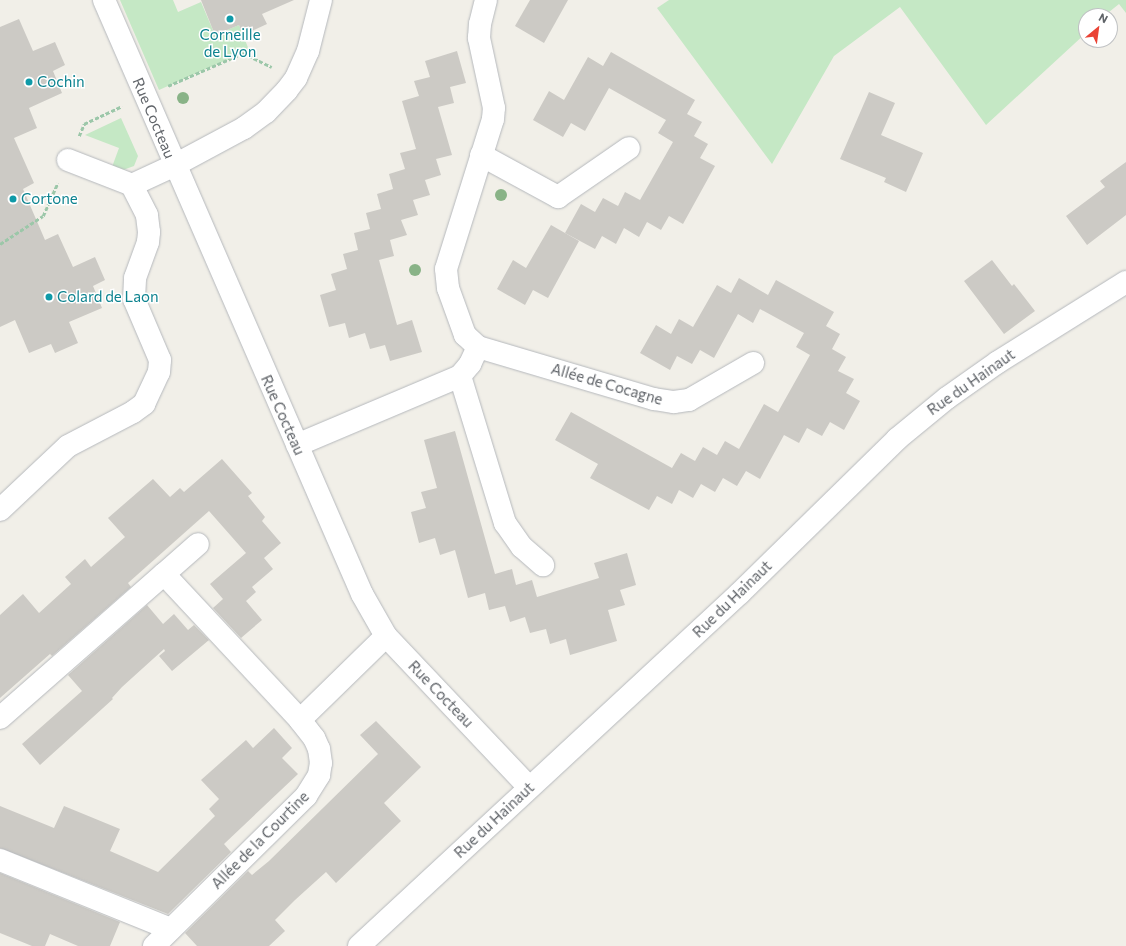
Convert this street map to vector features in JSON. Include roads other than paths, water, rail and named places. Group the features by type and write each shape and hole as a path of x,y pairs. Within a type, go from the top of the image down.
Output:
{"street":[{"name":"Rue Cocteau","path":"104,0 362,594 386,636 529,787"},
{"path":"132,185 175,166 254,122 277,102 296,78 308,51 322,0"},
{"name":"Allée de Cocagne","path":"486,0 480,24 479,38 494,108 490,129 446,269 448,288 465,335 478,347 654,399 674,402 689,400 753,363"},
{"path":"481,155 558,197 629,148"},
{"path":"0,510 68,446 133,412 144,404 155,384 159,372 160,360 134,299 134,278 148,242 149,223 147,215 132,185 68,160"},
{"name":"Rue du Hainaut","path":"360,946 529,787 740,593 896,439 947,398 998,362 1126,282"},
{"path":"297,445 460,376 470,364 478,347"},
{"path":"460,376 505,523 522,547 543,565"},
{"path":"0,718 198,544"},
{"name":"Allée de la Courtine","path":"154,946 296,806 313,786 321,763 319,749 308,729 164,574"},
{"path":"300,720 386,636"},
{"path":"0,860 171,929"}],"place":[{"name":"Corneille de Lyon","path":"230,19"},
{"name":"Cochin","path":"29,82"},
{"name":"Cortone","path":"13,199"},
{"name":"Colard de Laon","path":"49,297"}]}
